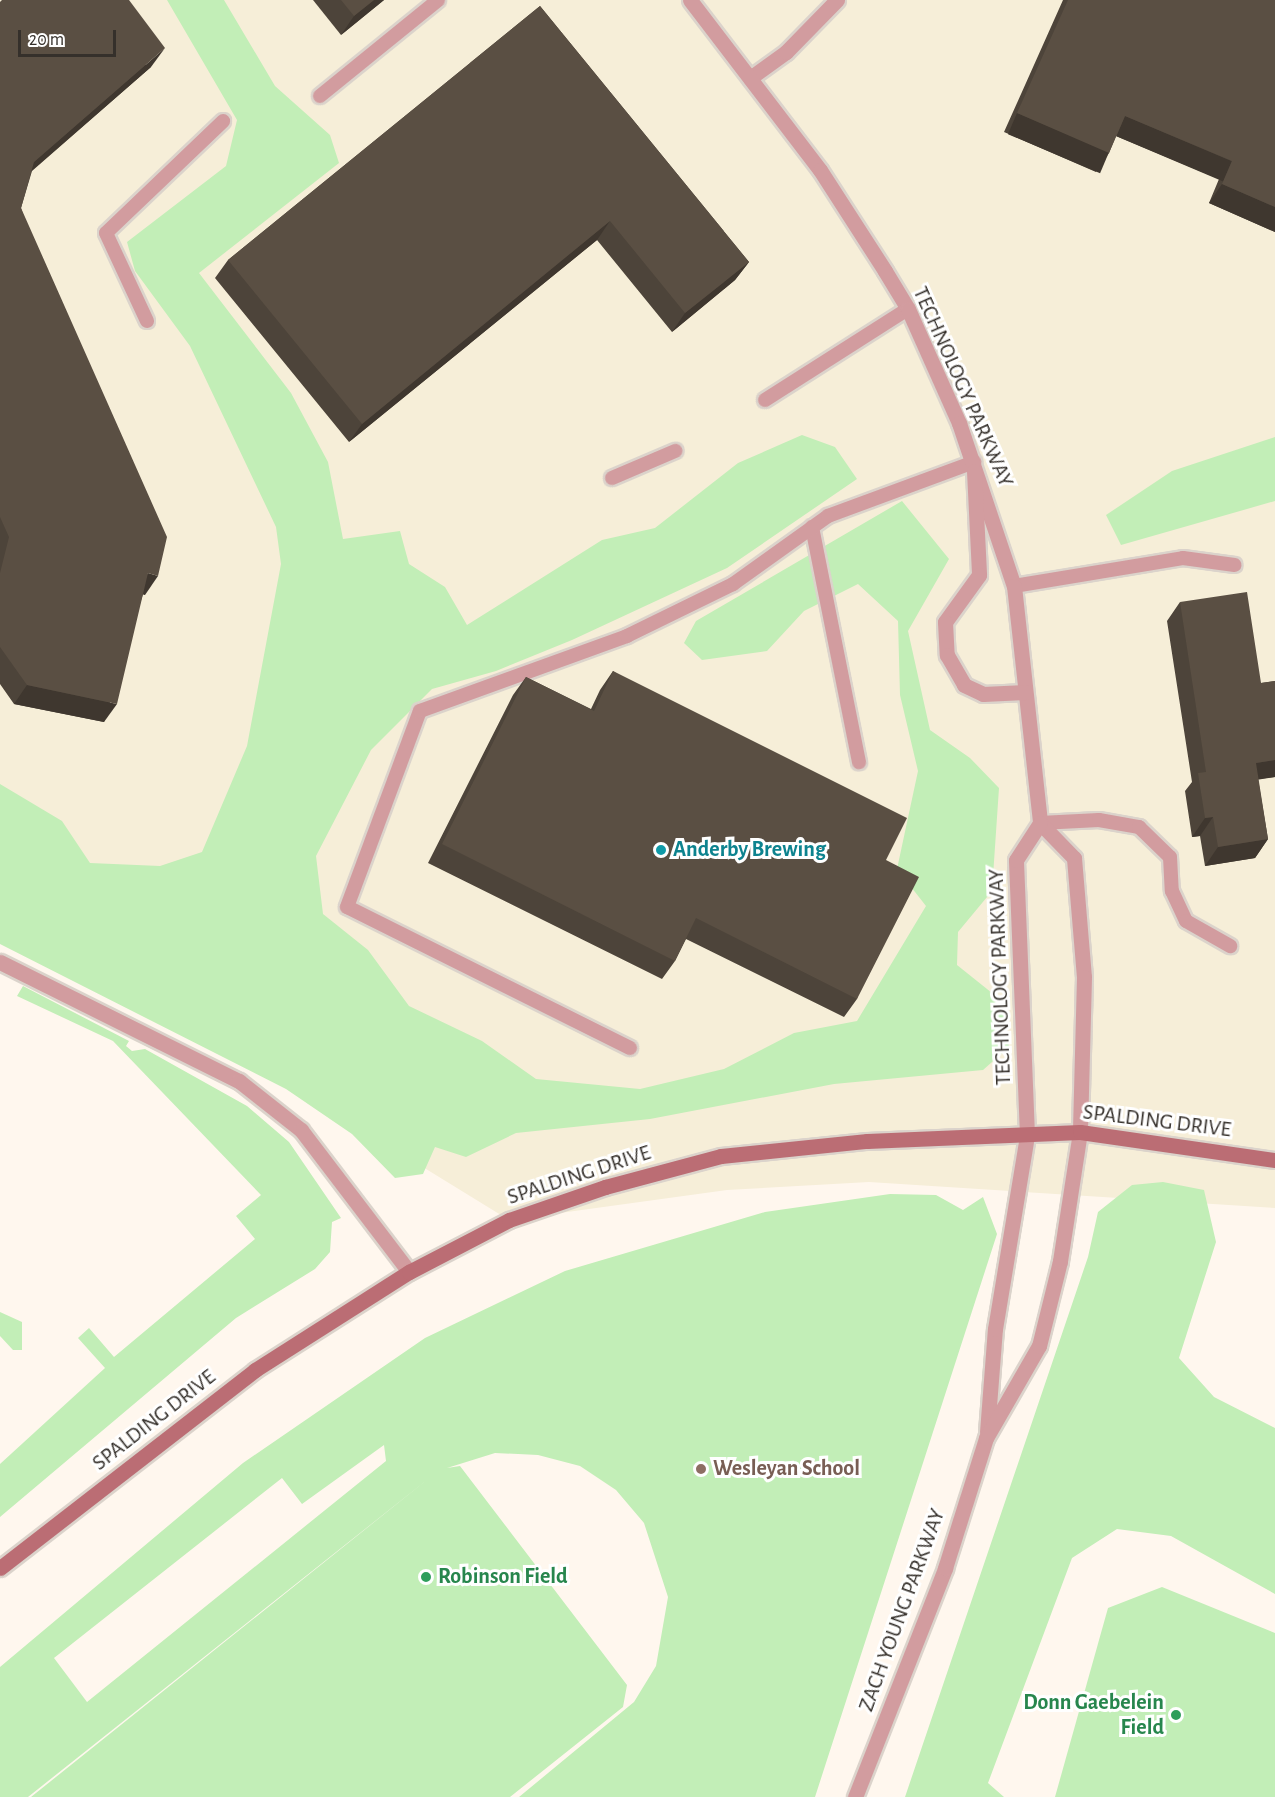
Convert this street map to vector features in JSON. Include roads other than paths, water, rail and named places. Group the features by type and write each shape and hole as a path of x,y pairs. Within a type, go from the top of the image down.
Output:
{"main road":[{"name":"SPALDING DRIVE","path":"0,1568 255,1370 409,1272 509,1220 720,1156 867,1141 1080,1132 1275,1160"}],"street":[{"name":"TECHNOLOGY PARKWAY","path":"690,0 820,170 908,309 974,462 1014,586 1040,819 1016,860 1027,1135"},
{"path":"750,78 786,52 837,0"},
{"path":"974,462 979,575 945,622 947,655 964,686 982,694 1025,692"},
{"path":"1040,819 1074,858 1084,977 1080,1132"},
{"path":"0,962 239,1081 301,1130 409,1272"},
{"name":"ZACH YOUNG PARKWAY","path":"855,1797 945,1568 986,1438 1039,1347 1060,1260 1080,1132"},
{"name":"ZACH YOUNG PARKWAY","path":"986,1438 995,1329 1027,1135"}],"lane":[{"path":"320,96 438,0"},
{"path":"147,321 106,233 223,121"},
{"path":"765,400 908,309"},
{"path":"612,478 675,451"},
{"path":"630,1047 347,907 420,711 627,636 733,584 828,516 974,462"},
{"path":"812,527 859,762"},
{"path":"1014,586 1183,558 1235,565"},
{"path":"1040,819 1099,820 1139,827 1170,857 1172,891 1186,921 1230,946"}],"place":[{"name":"Anderby Brewing","path":"661,850"},
{"name":"Wesleyan School","path":"701,1469"},
{"name":"Robinson Field","path":"426,1577"},
{"name":"Donn Gaebelein Field","path":"1176,1715"}]}
